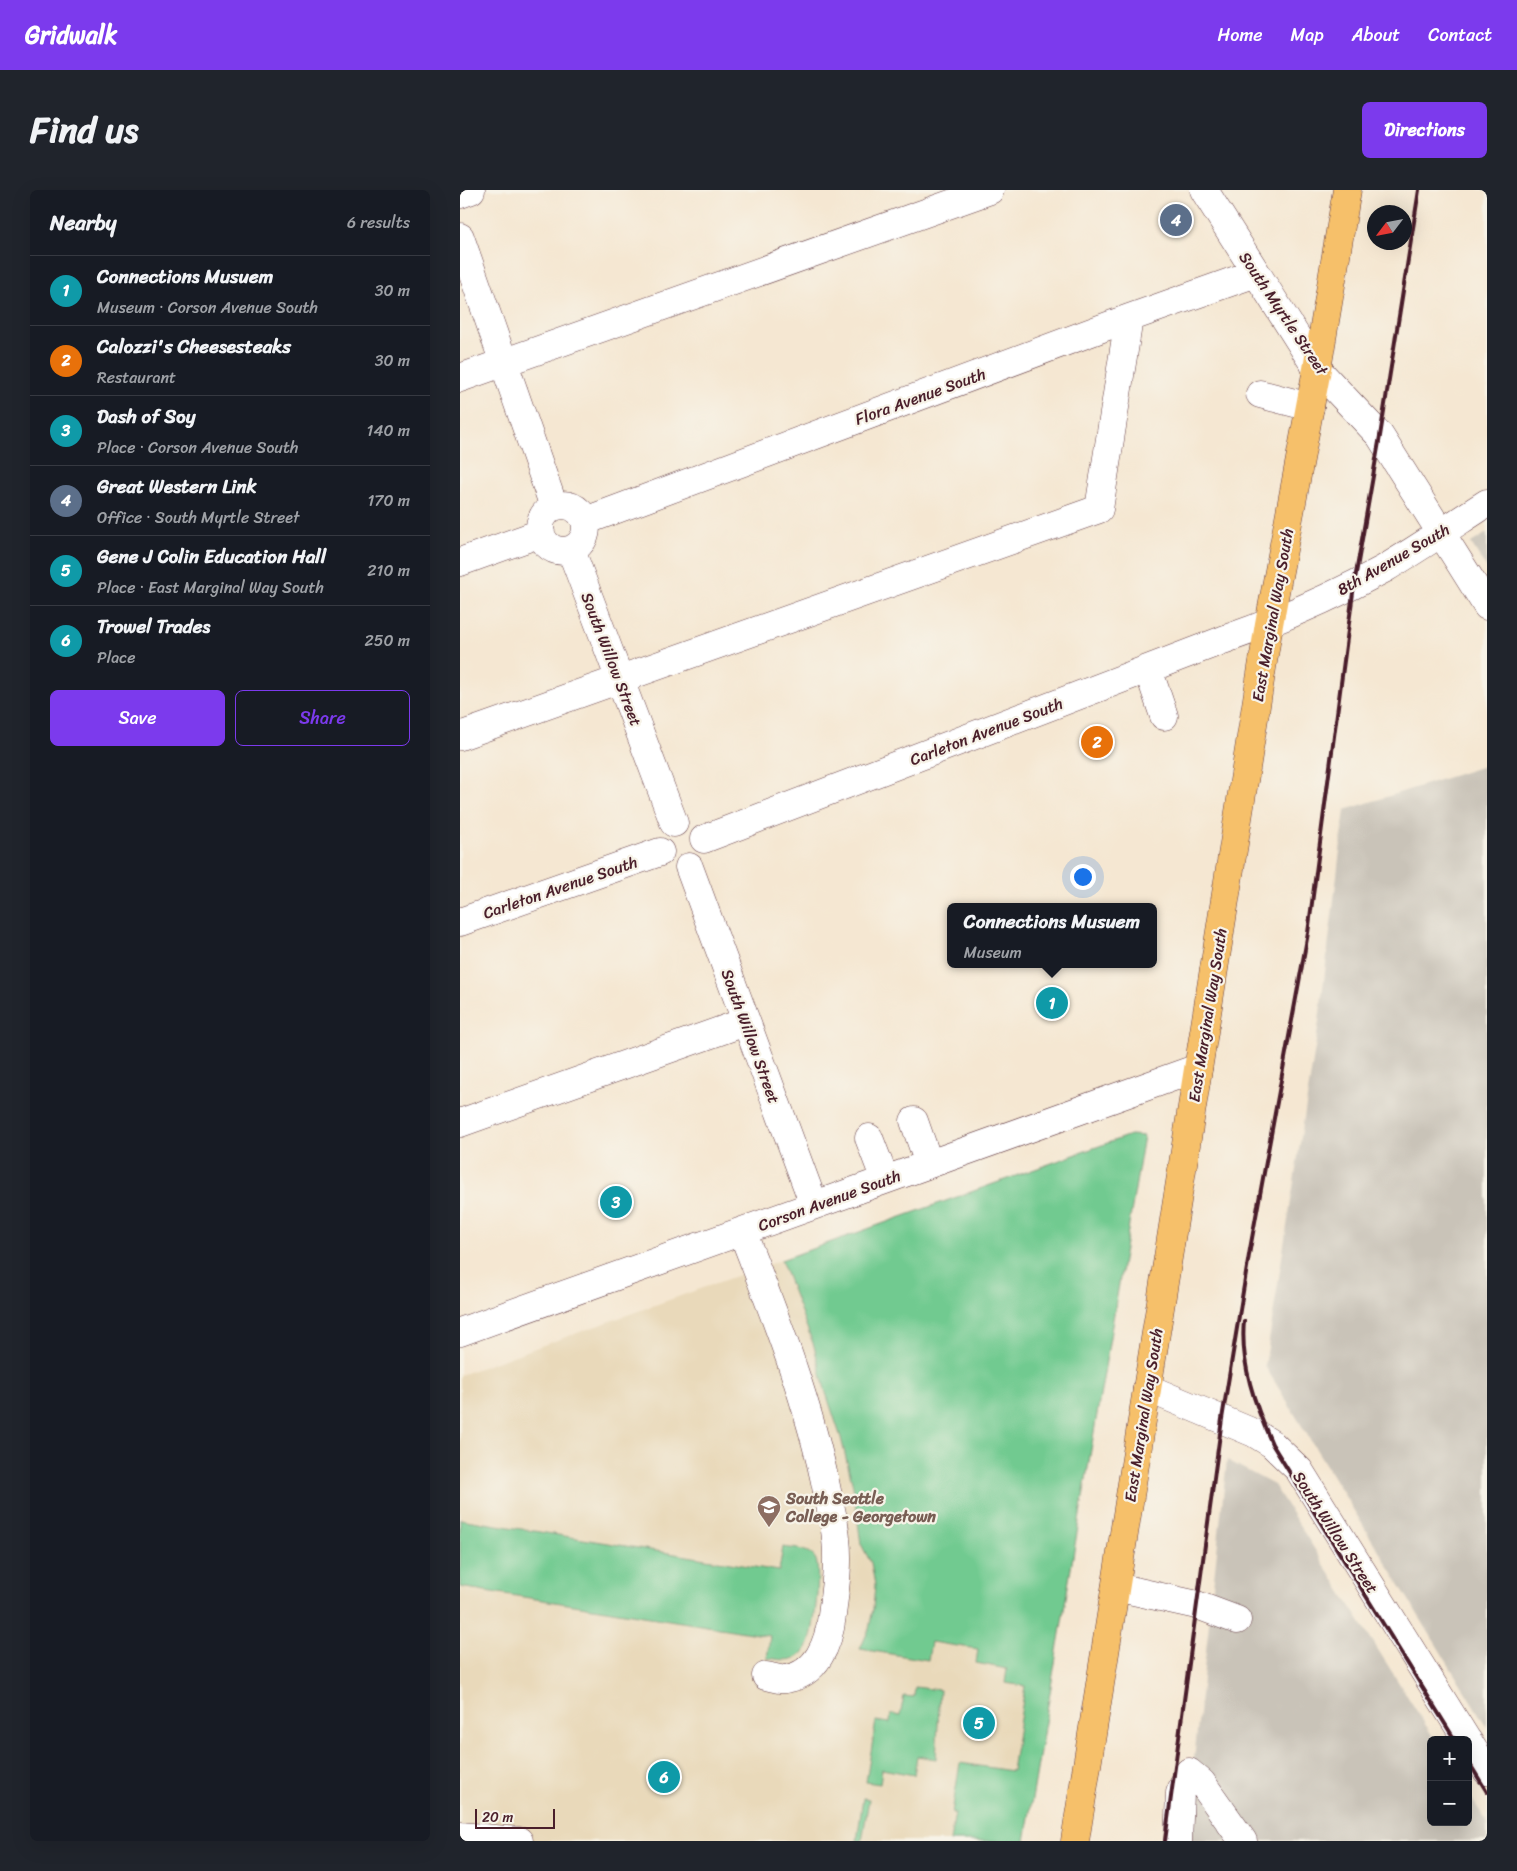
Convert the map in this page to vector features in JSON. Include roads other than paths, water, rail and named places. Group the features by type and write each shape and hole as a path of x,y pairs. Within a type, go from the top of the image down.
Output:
{"main road":[{"name":"East Marginal Way South","path":"1076,1841 1269,624 1317,369 1347,190"}],"street":[{"path":"460,194 471,190"},
{"path":"460,378 990,190"},
{"name":"South Myrtle Street","path":"1204,190 1317,369 1380,436 1486,603"},
{"path":"460,238 505,362 554,507"},
{"name":"Flora Avenue South","path":"585,520 1129,318 1256,273"},
{"path":"460,736 1099,509 1129,318"},
{"path":"1260,394 1310,406"},
{"name":"8th Avenue South","path":"1269,624 1354,585 1385,568 1487,503"},
{"path":"564,505 576,508 585,520 585,537 577,547 571,550 556,550 549,547 540,533 541,520 545,513 554,507 564,505"},
{"path":"460,562 540,533"},
{"name":"South Willow Street","path":"571,550 674,823"},
{"name":"Carleton Avenue South","path":"704,839 1269,624"},
{"path":"1148,669 1164,716"},
{"path":"685,822 692,824 698,828 704,839 705,848 703,855 699,861 690,867 679,868 672,866 665,861 658,847 663,831 674,823 685,822"},
{"name":"Carleton Avenue South","path":"460,922 660,852"},
{"name":"South Willow Street","path":"690,867 745,1022 814,1205"},
{"path":"460,1123 745,1022"},
{"name":"Corson Avenue South","path":"460,1332 1198,1068"},
{"path":"914,1121 929,1164"},
{"path":"869,1138 884,1180"},
{"path":"742,1231 801,1392 820,1457 836,1538 837,1569 830,1631 825,1648 814,1664 800,1675 784,1679 766,1676"},
{"name":"South Willow Street","path":"1147,1388 1254,1433 1272,1444 1298,1470 1465,1736"},
{"path":"1116,1587 1197,1605 1236,1620"},
{"name":"South Willow Street","path":"1472,1747 1487,1771"},
{"path":"1178,1841 1180,1792 1189,1772 1202,1783 1243,1841"},
{"path":"460,1836 519,1841"}],"railway":[{"path":"1165,1841 1222,1419 1250,1249 1308,933 1354,585 1419,190"},
{"path":"1244,1321 1244,1353 1250,1384 1272,1444 1453,1736"},
{"path":"1472,1768 1487,1792"}],"place":[{"name":"Great Western Link","path":"1176,220"},
{"name":"Calozzi's Cheesesteaks","path":"1097,742"},
{"name":"Connections Musuem","path":"1052,1003"},
{"name":"Dash of Soy","path":"616,1202"},
{"name":"South Seattle College - Georgetown","path":"769,1528"},
{"name":"Gene J Colin Education Hall","path":"979,1723"},
{"name":"Trowel Trades","path":"664,1777"}]}
